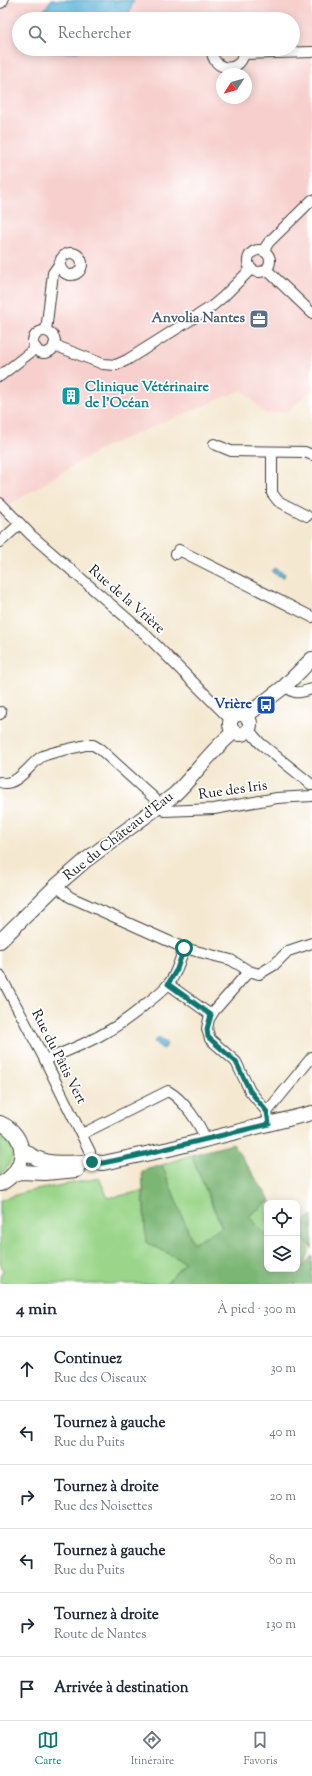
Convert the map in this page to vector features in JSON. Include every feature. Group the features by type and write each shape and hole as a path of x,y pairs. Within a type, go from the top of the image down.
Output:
{"street":[{"path":"300,52 312,52"},
{"path":"213,56 216,62 225,67 235,66 239,63 242,56"},
{"path":"263,251 269,242 312,200"},
{"path":"257,250 263,251 267,252 270,263 267,270 260,273 251,269 248,263 249,256 257,250"},
{"path":"46,331 51,285 53,273 63,256 69,253 77,254 82,260 82,268 78,274 66,275 51,285"},
{"path":"60,263 61,270 66,275"},
{"path":"54,345 103,364 116,365 127,360 211,307 251,269"},
{"path":"267,270 312,313"},
{"path":"46,331 54,336 54,345 47,352 41,352 36,348 34,338 39,332 46,331"},
{"path":"0,376 36,348"},
{"path":"214,444 231,451 272,453 306,452 312,455"},
{"path":"272,453 272,493 278,501 307,516"},
{"name":"Rue de la Vrière","path":"0,503 20,524 145,634 233,726"},
{"path":"0,542 20,524"},
{"path":"176,554 179,550 312,617"},
{"path":"247,723 312,659"},
{"path":"285,686 291,692 298,693 312,689"},
{"path":"233,726 236,715 247,723 260,742 312,785"},
{"name":"Rue du Château d'Eau","path":"0,941 56,886 86,860 160,805 185,784 233,726"},
{"path":"0,782 5,784 12,782 42,756 86,745 93,745 100,749 160,805"},
{"name":"Rue des Iris","path":"160,805 165,811 170,811 228,807 278,798 312,797"},
{"path":"56,886 70,897 184,948 231,960 250,971 259,974 274,965 288,951 312,943"},
{"path":"45,1060 90,1042 116,1028 141,1009 168,984 177,969 184,948"},
{"path":"250,971 211,1015 207,1029 208,1037 236,1062 250,1091 268,1118"},
{"name":"Rue du Pâtis Vert","path":"0,976 45,1060 94,1158"},
{"path":"168,984 211,1015"},
{"path":"268,1118 312,1057"},
{"path":"82,1134 168,1091 181,1102 199,1126 206,1140"},
{"path":"21,1148 36,1159 48,1162 92,1162 94,1158 142,1155 206,1140 268,1118 312,1113"},
{"path":"0,1123 14,1133 21,1148 19,1166 14,1174"},
{"path":"0,1184 14,1174 20,1172 63,1172 93,1166 94,1158"}],"shaded area":[{"path":"0,0 312,0 312,388 289,411 266,414 242,390 106,446 12,503 0,518"}],"green space":[{"path":"0,1133 9,1142 12,1153 9,1165 0,1174"},
{"path":"233,1144 270,1200 264,1200 264,1205 249,1216 264,1233 264,1272 300,1272 312,1256 312,1284 166,1284 185,1262 146,1242 142,1171 162,1165 193,1243 222,1227 191,1155"},
{"path":"191,1155 222,1228 192,1243 162,1165"},
{"path":"99,1178 108,1198 143,1191 146,1242 185,1262 166,1284 0,1284 0,1275 3,1271 0,1260 0,1200 26,1192"},
{"path":"264,1205 264,1233 249,1216"},
{"path":"312,1215 312,1249 300,1231 300,1225"},
{"path":"300,1234 308,1246 309,1250 307,1258 300,1271"}],"water":[{"path":"51,0 134,0 130,12 43,12"},
{"path":"275,568 285,574 283,578 272,572"},
{"path":"158,1037 167,1044 163,1049 154,1042"}],"place":[{"name":"Anvolia Nantes","path":"259,319"},
{"name":"Clinique Vétérinaire de l'Océan","path":"71,396"},
{"name":"Vrière","path":"266,705"}],"route":[{"path":"92,1162 103,1163 169,1149 269,1124 267,1112 250,1091 236,1062 208,1037 207,1029 211,1015 168,984 177,969 184,948"}]}
